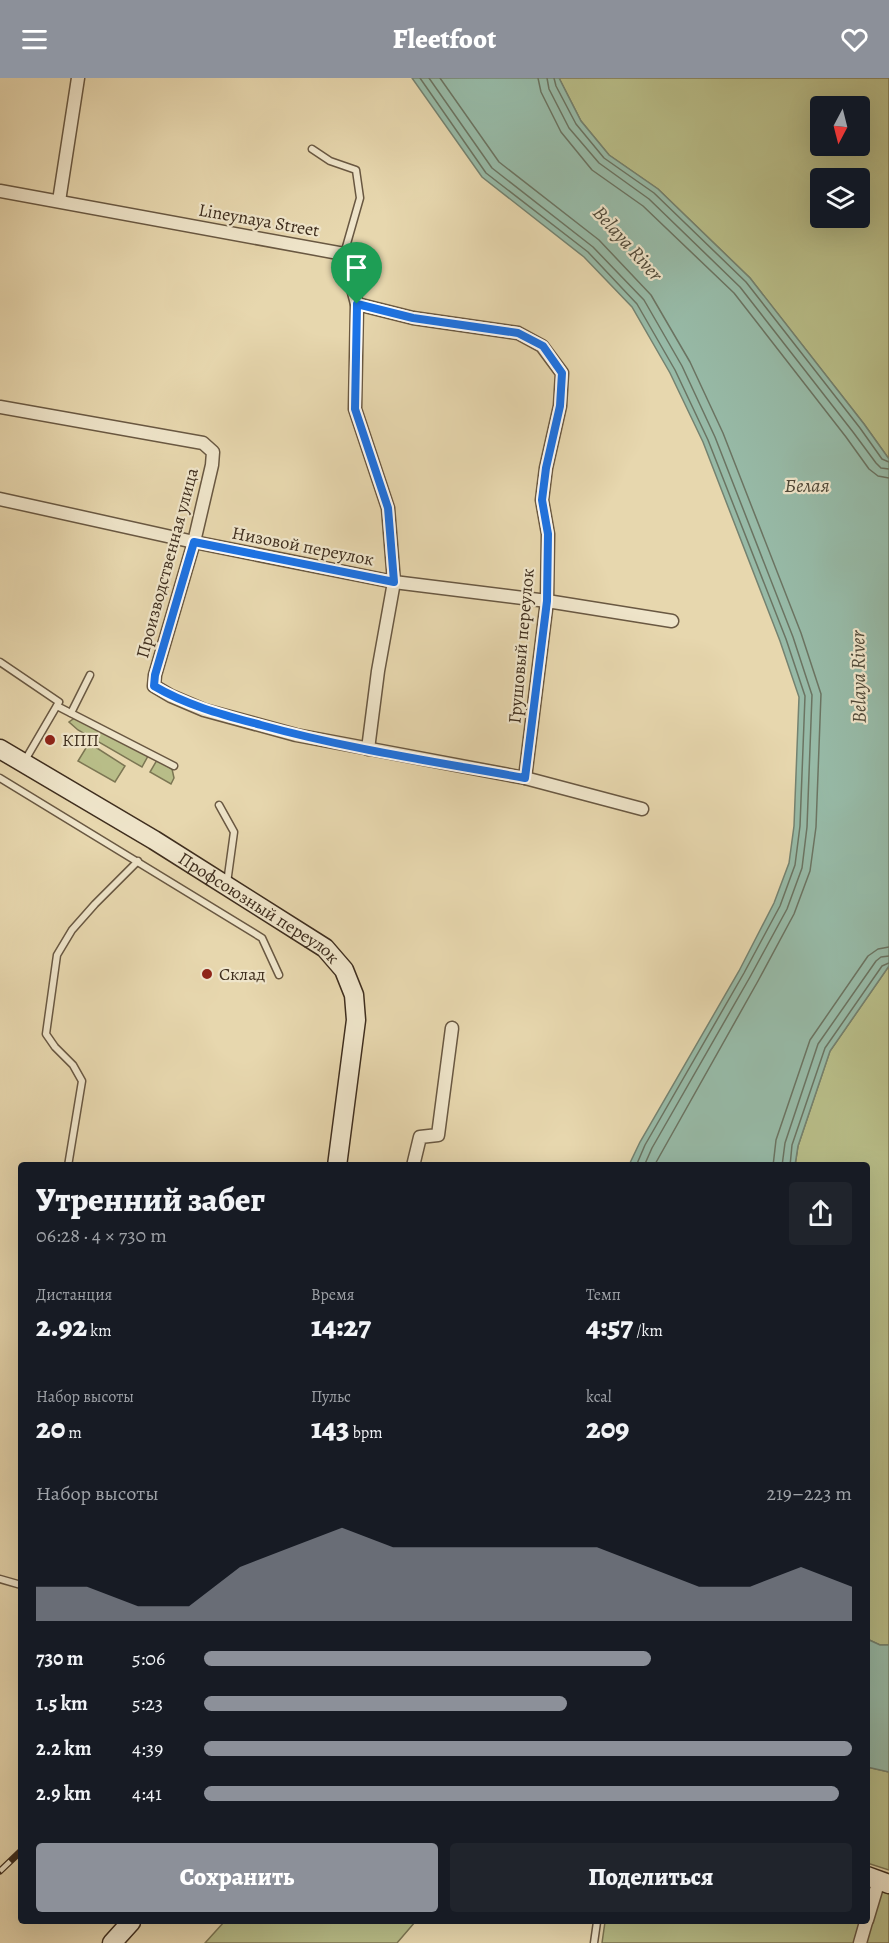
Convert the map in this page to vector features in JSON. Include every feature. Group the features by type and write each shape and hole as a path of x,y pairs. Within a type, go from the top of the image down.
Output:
{"main road":[{"name":"Профсоюзный переулок","path":"0,749 154,840 325,948 344,970 354,995 356,1020 338,1162"},
{"path":"112,1943 129,1924"}],"street":[{"path":"59,201 78,78"},
{"name":"Lineynaya Street","path":"0,191 344,254"},
{"path":"344,254 357,304 355,409 388,508 394,582 378,671 368,749"},
{"name":"Грушовый переулок","path":"357,304 413,318 518,333 543,346 562,373 560,406 546,468 542,500 548,534 547,601 525,778"},
{"name":"Производственная улица","path":"0,407 203,443 213,452 194,542 155,675 154,686 204,710 296,735 525,778 642,809"},
{"name":"Низовой переулок","path":"0,499 194,542 394,582 547,601 672,621"},
{"path":"414,1162 420,1137 438,1135 452,1028"},
{"path":"870,1910 878,1880"},
{"path":"860,1943 866,1924"}],"lane":[{"path":"312,149 330,161 356,170 360,198 344,254"},
{"path":"0,662 59,702 23,763"},
{"path":"71,713 90,675"},
{"path":"57,706 174,766"},
{"path":"0,778 262,938 279,975"},
{"path":"219,805 234,832 227,886"},
{"path":"69,1162 82,1081 73,1065 46,1034 57,955 72,930 138,861"},
{"path":"0,1579 18,1584"},
{"path":"594,1943 597,1924"}],"green space":[{"path":"559,78 889,78 889,459 750,278 658,189 609,155 581,121"},
{"path":"76,717 148,756 142,767 78,730 69,722"},
{"path":"89,743 125,766 115,782 78,761"},
{"path":"157,760 172,769 174,778 171,784 150,772"},
{"path":"889,966 889,1645 880,1645 870,1640 870,1162 796,1162 798,1146 830,1051"},
{"path":"870,1768 889,1772 889,1870 870,1864"},
{"path":"870,1888 889,1894 889,1943 602,1943 605,1924 870,1924"},
{"path":"222,1924 413,1924 397,1943 205,1943"}],"water":[{"name":"Белая","path":"412,78 559,78 581,121 609,155 658,189 750,278 889,459 889,966 830,1051 798,1146 795,1162 630,1162 739,971 774,903 789,863 794,826 799,697 780,641 703,442 670,373 632,307 584,257 482,177"},
{"path":"870,1640 880,1645 889,1645 889,1772 870,1768"}],"railway":[{"path":"0,1871 18,1854"}],"place":[{"name":"КПП","path":"50,740"},
{"name":"Склад","path":"207,974"}],"route":[{"path":"357,304 413,318 518,333 543,346 562,373 560,406 546,468 542,500 548,534 547,601 525,778 296,735 204,710 154,686 155,675 194,542 394,582 388,508 355,409 357,304"}],"water label":[{"name":"Belaya River","path":"628,243"},
{"name":"Belaya River","path":"858,677"}]}
